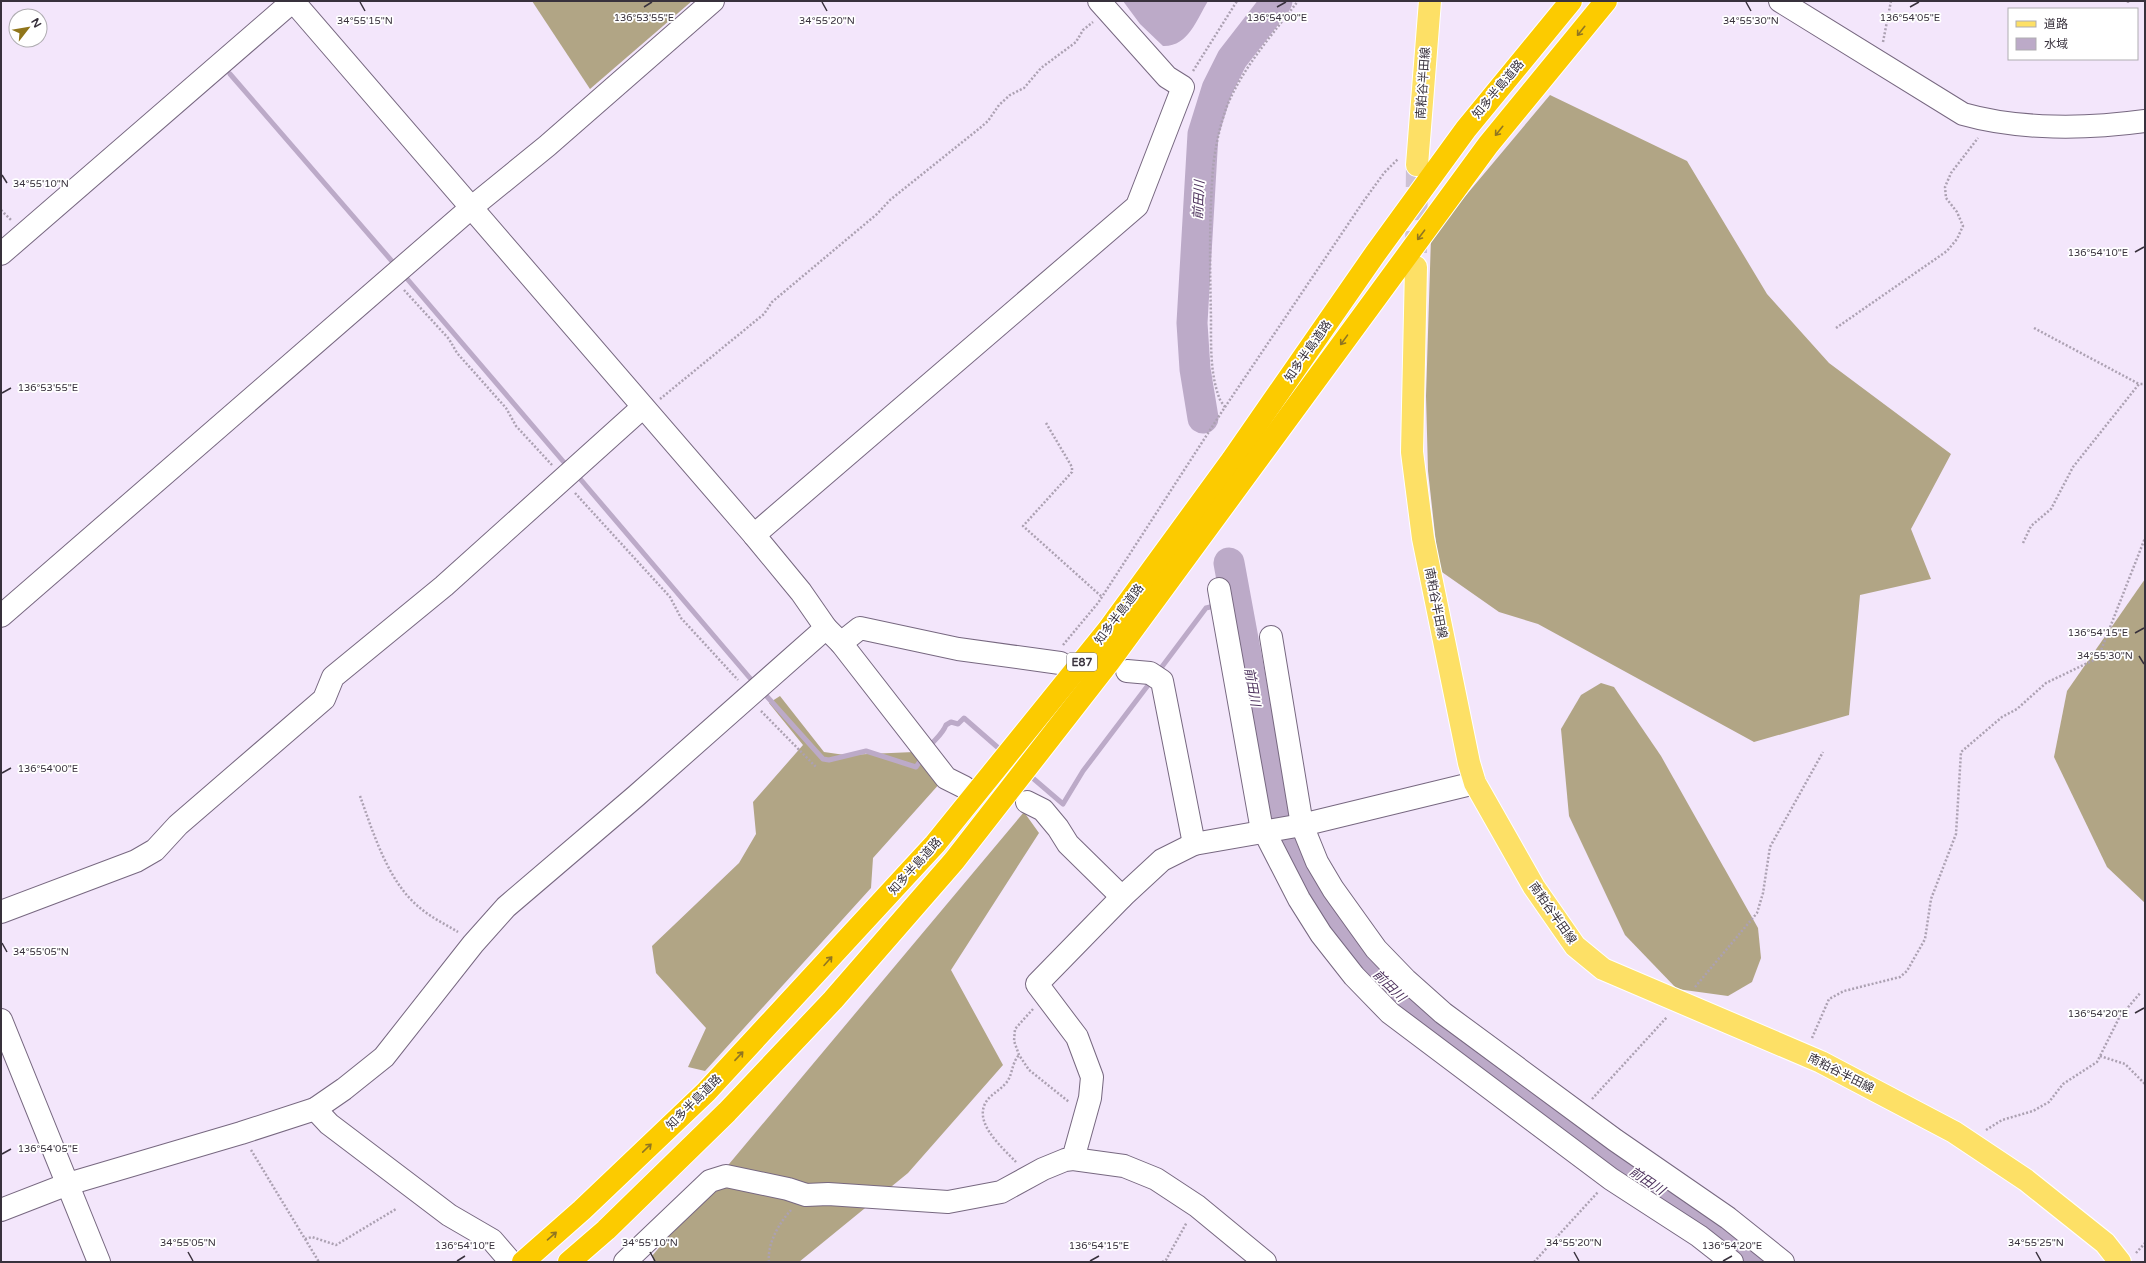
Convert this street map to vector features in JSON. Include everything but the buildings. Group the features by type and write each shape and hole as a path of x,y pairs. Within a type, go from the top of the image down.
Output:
{"highway":[{"name":"知多半島道路","path":"514,1260 582,1210 706,1092 935,844 1108,630 1232,460 1375,254 1466,129 1571,1"},
{"name":"知多半島道路","path":"569,1262 606,1230 727,1112 833,1000 954,861 1109,662 1488,145 1606,1"}],"main road":[{"name":"南粕谷半田線","path":"1418,156 1430,1"},
{"name":"南粕谷半田線","path":"1416,267 1412,452 1423,538 1457,710 1475,783 1534,887 1575,946 1603,969 1804,1054 1954,1132 2026,1180 2105,1244 2120,1262"}],"street":[{"path":"1,254 293,1 754,535 946,778 964,787"},
{"path":"1,616 472,207 547,146 714,1"},
{"path":"1780,1 1963,114 1987,121 2019,126 2117,125 2145,122"},
{"path":"754,535 1137,206 1183,87 1167,77 1104,7"},
{"path":"1,912 136,860 155,850 178,825 324,699 333,677 444,586 454,575 645,409"},
{"path":"1219,589 1261,825 1299,898 1321,934 1354,976 1390,1013 1611,1179 1699,1236 1732,1262"},
{"path":"1,1210 68,1184 241,1133 315,1108 344,1090 384,1057 473,944 506,907 636,796 747,697 834,635 860,628 958,649 1055,662"},
{"path":"1271,637 1302,825 1317,862 1341,902 1376,949 1406,980 1443,1013 1615,1140 1728,1218 1783,1262"},
{"path":"1127,671 1150,673 1162,681 1194,844"},
{"path":"1073,1159 1090,1098 1092,1077 1077,1037 1037,984 1122,897 1162,860 1194,844 1302,825 1475,783"},
{"path":"1027,802 1043,810 1058,828 1068,844 1122,897"},
{"path":"1,1020 99,1262"},
{"path":"315,1108 329,1124 449,1215 492,1240 514,1260"},
{"path":"624,1262 662,1224 710,1181 716,1178 726,1176 788,1189 806,1195 828,1194 948,1202 1001,1192 1043,1169 1073,1159 1124,1166 1156,1179 1197,1206 1265,1262"}],"path":[{"path":"1183,87 1237,1"},
{"path":"1225,407 1219,398 1213,375 1211,341 1211,230 1213,167 1227,106 1239,82 1252,62 1298,1"},
{"path":"1872,58 1884,39 1891,1"},
{"path":"645,409 764,314 772,302 877,214 890,200 980,128 1010,95 1024,88 1041,68 1076,42 1083,30 1104,7"},
{"path":"1836,328 1947,251 1957,239 1964,226 1957,212 1946,198 1945,187 1951,173 1982,131 1987,121"},
{"path":"1055,662 1102,597 1225,407 1384,173 1397,159 1418,156"},
{"path":"2034,328 2139,384 2145,384"},
{"path":"2023,543 2031,526 2051,509 2073,467 2139,384"},
{"path":"1046,423 1072,467 1072,472 1023,526 1102,597"},
{"path":"1804,1054 1829,999 1844,992 1900,976 1908,971 1925,939 1931,899 1956,834 1961,752 2002,717 2016,709 2046,683 2098,658 2145,538"},
{"path":"747,697 816,768"},
{"path":"1592,1099 1700,983 1757,913 1763,893 1770,847 1823,752"},
{"path":"360,796 380,849 390,869 411,900 419,908 473,944"},
{"path":"1041,991 1036,1006 1016,1029 1014,1041 1019,1055 1029,1070 1067,1100 1072,1106"},
{"path":"1972,1144 1988,1128 2002,1120 2033,1111 2049,1102 2063,1084 2097,1062 2119,1018 2141,992"},
{"path":"1019,1055 1013,1061 1008,1081 1001,1090 989,1098 983,1112 983,1122 995,1140 1028,1177"},
{"path":"2100,1056 2125,1064 2145,1084"},
{"path":"241,1133 319,1262"},
{"path":"1534,1262 1611,1179"},
{"path":"769,1262 768,1254 775,1235 788,1213 806,1195"},
{"path":"1162,1262 1166,1260 1197,1206"},
{"path":"305,1239 312,1237 336,1244 396,1209"}],"shaded area":[{"path":"532,1 692,1 590,89"},
{"path":"1550,95 1687,161 1767,294 1829,363 1951,454 1911,529 1931,579 1860,595 1849,715 1754,742 1538,624 1499,612 1439,570 1428,471 1426,396 1431,237"},
{"path":"2145,579 2145,903 2107,867 2054,757 2067,691"},
{"path":"1601,683 1614,687 1661,756 1758,928 1761,958 1752,982 1728,996 1677,989 1625,935 1569,816 1561,729 1581,695"},
{"path":"780,696 824,752 845,755 914,752 941,782 873,858 871,888 705,1071 688,1067 706,1028 656,973 652,946 739,863 756,834 753,802 803,745 769,703"},
{"path":"1024,812 1039,833 951,970 1003,1065 908,1173 799,1262 654,1262 652,1256"}],"water":[{"path":"1123,1 1208,1 1191,31 1185,37 1172,45 1163,46 1140,24"}],"waterway":[{"name":"前田川","path":"1203,418 1195,369 1192,323 1203,134 1217,89 1232,59 1277,1"},
{"path":"230,74 397,267"},
{"path":"403,274 568,467"},
{"path":"576,474 755,684"},
{"name":"前田川","path":"1229,563 1271,791 1286,836 1311,885 1362,958 1393,991 1426,1019 1637,1175 1690,1209 1758,1262"},
{"path":"1158,672 1206,608 1214,606"},
{"path":"1028,774 1063,804 1083,771 1152,680"},
{"path":"762,691 823,759 829,760 866,751 916,767 923,757"},
{"path":"929,747 946,725 951,722 958,724 964,718 1003,752"}],"tunnel":[{"path":"1416,253 1417,165"}]}
